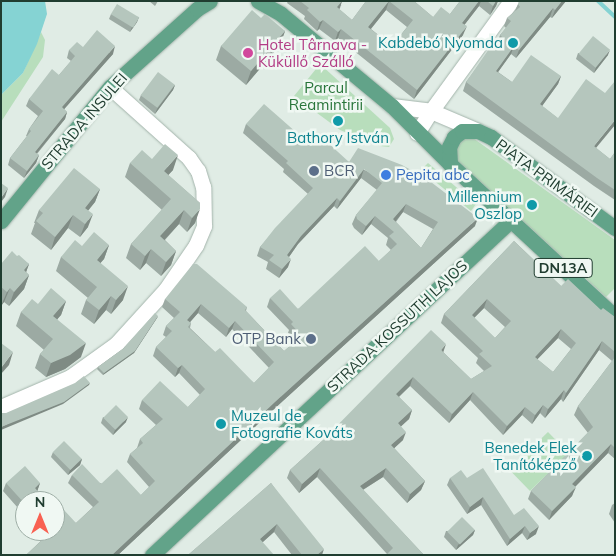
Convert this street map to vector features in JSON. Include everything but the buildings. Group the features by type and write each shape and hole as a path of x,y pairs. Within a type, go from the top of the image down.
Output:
{"main road":[{"name":"DN13A","path":"258,1 277,8 392,106 417,133 615,317"},
{"name":"STRADA INSULEI","path":"1,221 110,87 203,4"},
{"path":"450,164 449,147 454,137 462,131 478,131"},
{"name":"PIAȚA PRIMĂRIEI","path":"478,131 491,137 615,228"},
{"name":"STRADA KOSSUTH LAJOS","path":"152,555 511,220"}],"street":[{"path":"417,133 511,1"},
{"path":"1,407 70,377 116,344 166,289 196,245 204,226 203,187 198,171 189,158 110,87"},
{"name":"PIAȚA PRIMĂRIEI","path":"392,106 431,111 478,131"}],"green space":[{"path":"41,32 45,40 43,57 1,122 1,95 23,73"},
{"name":"Parcul Reamintirii","path":"320,64 390,128 394,139 389,147 380,146 340,130 294,96"},
{"path":"461,136 473,138 615,240 615,288 606,297 459,162 455,157 453,146"},
{"path":"428,163 476,204 471,211 421,170"},
{"path":"548,432 569,454 530,491 509,470"}],"water":[{"path":"1,1 45,1 47,14 37,44 23,73 1,95"}],"waterway":[{"path":"598,1 615,17"}],"place":[{"name":"Kabdebó Nyomda","path":"513,43"},
{"name":"Hotel Târnava - Küküllő Szálló","path":"248,53"},
{"name":"Bathory István","path":"338,121"},
{"name":"BCR","path":"314,171"},
{"name":"Pepita abc","path":"386,175"},
{"name":"Millennium Oszlop","path":"532,205"},
{"name":"OTP Bank","path":"311,339"},
{"name":"Muzeul de Fotografie Kováts","path":"221,424"},
{"name":"Benedek Elek Tanítóképző","path":"587,456"}]}
